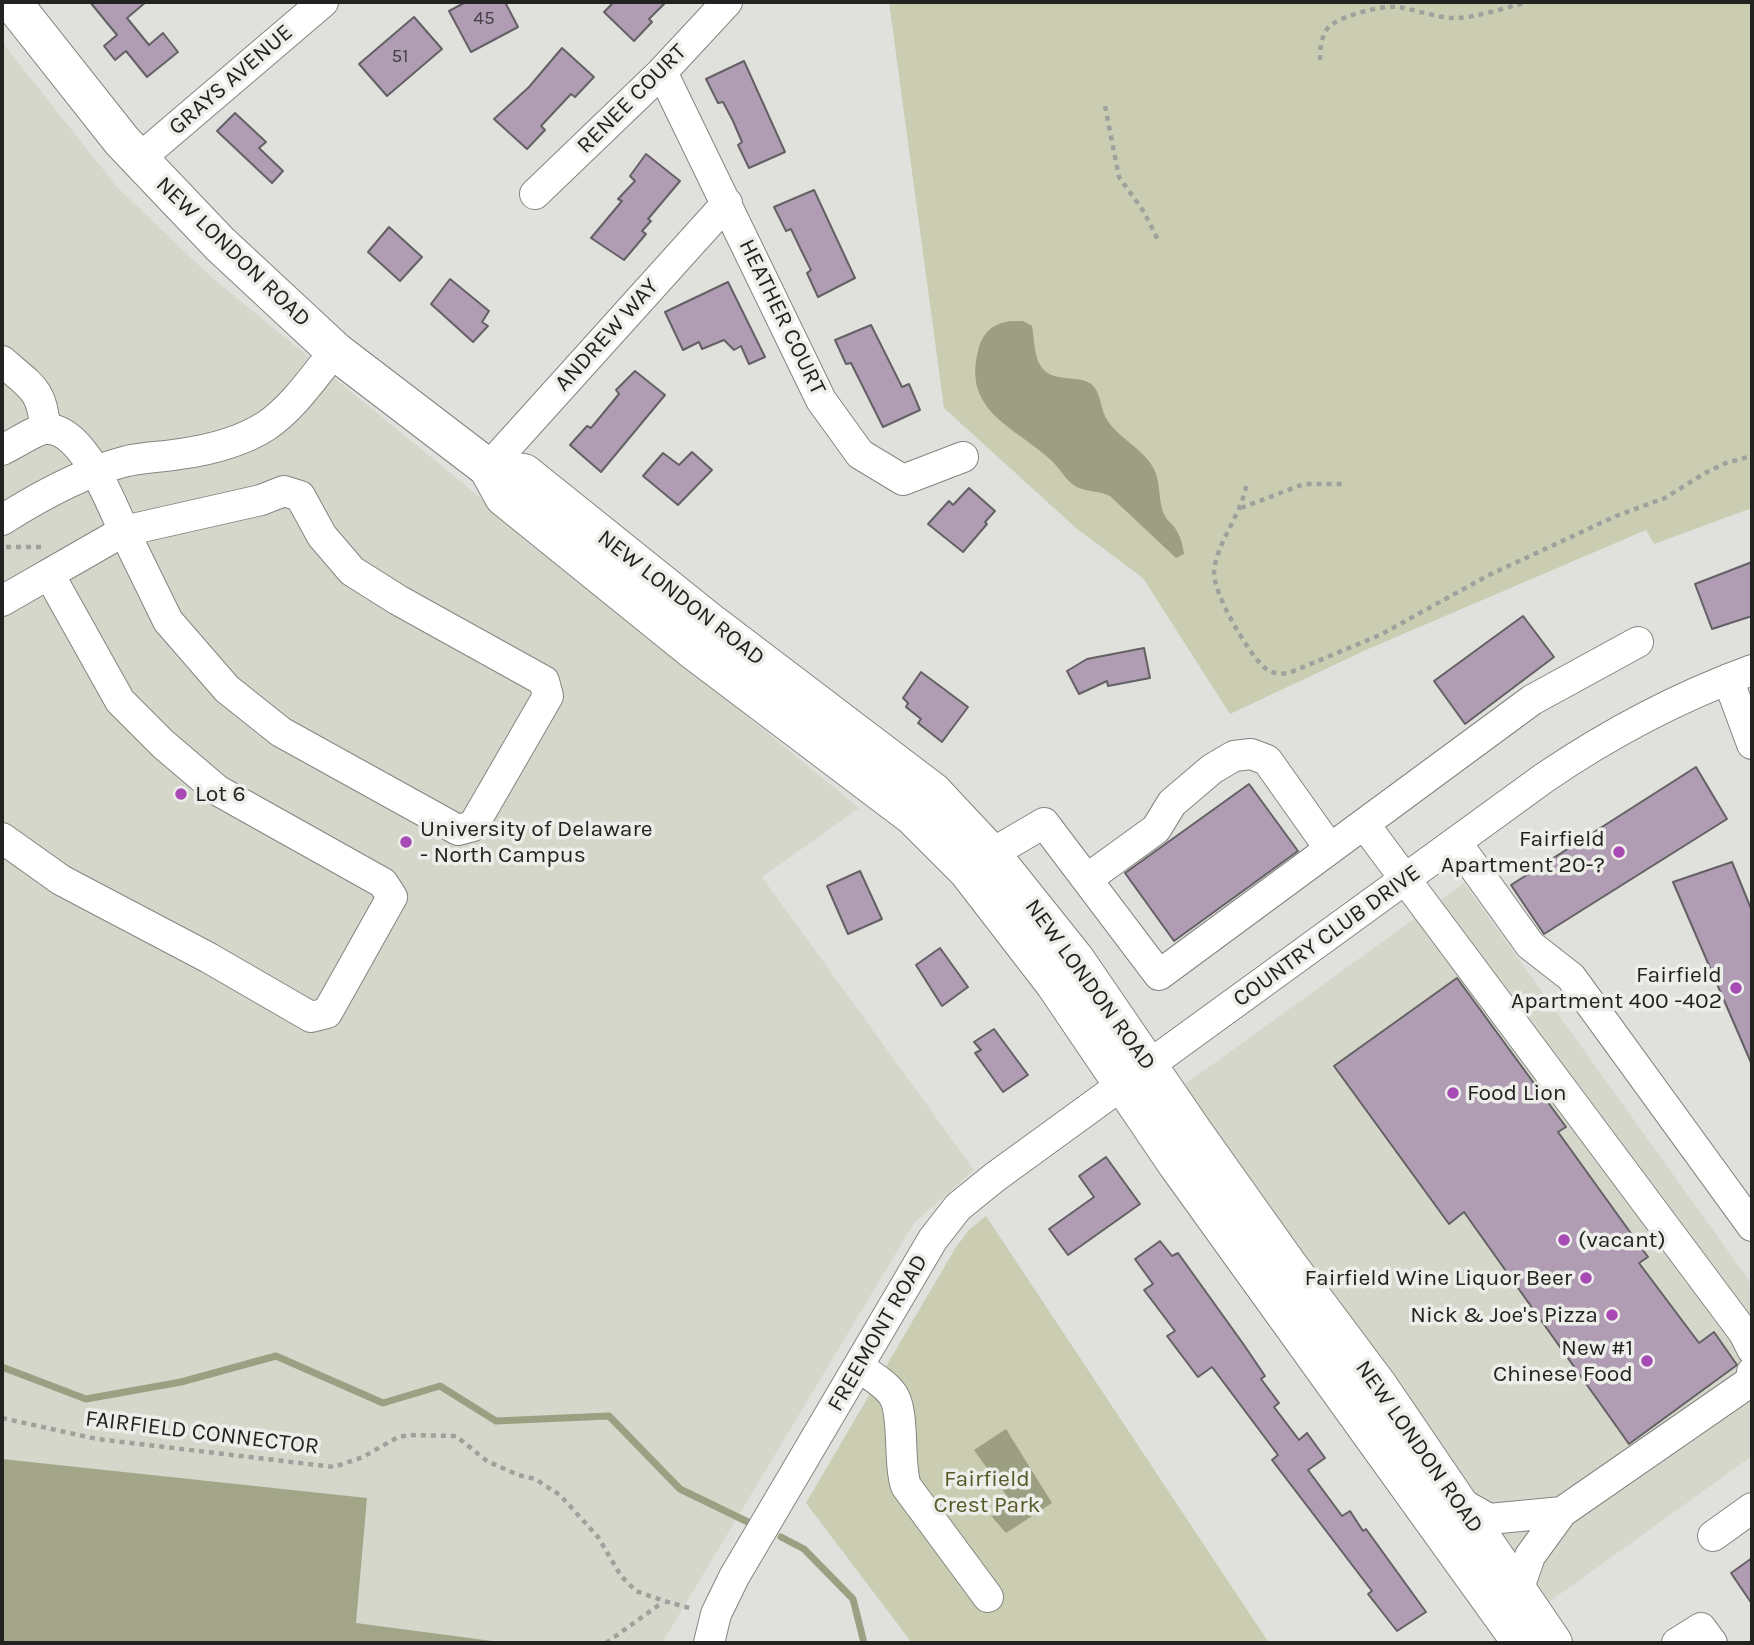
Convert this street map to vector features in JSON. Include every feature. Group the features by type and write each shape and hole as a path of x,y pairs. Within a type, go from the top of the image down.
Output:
{"main road":[{"name":"NEW LONDON ROAD","path":"12,2 139,159 220,244 335,352 488,468 504,497 692,649 913,816 967,870 1055,984 1210,1156 1380,1387 1553,1643"},
{"name":"NEW LONDON ROAD","path":"488,468 524,473 712,624 933,792 991,853 1075,959 1136,1075 1522,1643"}],"street":[{"name":"GRAYS AVENUE","path":"139,159 323,2"},
{"name":"RENEE COURT","path":"535,194 662,72 727,2"},
{"name":"HEATHER COURT","path":"662,72 821,400 860,454 903,480 963,457"},
{"name":"ANDREW WAY","path":"488,468 727,203"},
{"path":"2,520 37,498 95,472 128,461 182,454 243,438 267,425 287,408 335,352"},
{"path":"2,361 36,392 44,408 45,429"},
{"path":"2,450 45,429 61,432 76,442 95,472 124,531 168,621 227,689 281,732 458,830 473,826 548,696 544,681 398,600 352,571 322,536 300,496 284,491 261,500 124,531 52,561 2,601"},
{"path":"2,838 61,880 209,958 311,1017 327,1013 392,897 383,883 217,790 163,744 120,701 52,561"},
{"path":"991,853 1044,822 1159,975 1532,700 1638,642"},
{"path":"1740,674 1752,744"},
{"name":"COUNTRY CLUB DRIVE","path":"1136,1075 1582,752 1649,714 1740,674"},
{"path":"1087,879 1156,829 1172,803 1212,769 1234,756 1251,754 1267,760 1330,849"},
{"path":"1364,824 1744,1333 1752,1349"},
{"path":"1456,842 1530,945 1571,977 1752,1226"},
{"name":"FREEMONT ROAD","path":"709,1643 716,1614 734,1577 933,1239 958,1207 995,1177 1136,1075"},
{"path":"859,1367 894,1396 899,1419 901,1472 906,1486 988,1597"},
{"path":"1523,1599 1521,1582 1530,1556 1562,1512 1751,1381 1752,1372"},
{"path":"1459,1502 1489,1519 1562,1512"},
{"path":"1713,1536 1752,1508"},
{"path":"1677,1643 1701,1628 1712,1643"}],"path":[{"path":"1320,61 1321,42 1327,29 1343,19 1363,12 1396,7 1457,18 1525,3"},
{"path":"1105,106 1119,177 1144,212 1158,243"},
{"path":"1246,486 1240,508 1217,558 1214,573 1216,587 1224,606 1255,656 1264,667 1281,674 1380,635 1501,569 1616,516 1665,498 1726,463 1752,456"},
{"path":"1240,508 1304,484 1343,484"},
{"path":"2,547 52,561"},
{"name":"FAIRFIELD CONNECTOR","path":"2,1418 97,1439 334,1467 363,1457 398,1437 456,1436 487,1461 507,1471 535,1479 560,1495 598,1537 621,1576 636,1591 663,1601 606,1643"}],"shaded area":[{"name":"University of Delaware - North Campus","path":"2,42 116,186 211,277 859,808 762,877 974,1170 914,1223 662,1643 2,1643"},
{"path":"1010,321 1023,321 1032,326 1036,355 1044,370 1051,375 1083,380 1095,388 1111,425 1146,458 1154,470 1163,510 1178,534 1184,554 1176,558 1110,496 1079,488 1071,483 1053,462 996,417 985,404 978,390 975,372 978,351 989,330"},
{"path":"1464,883 1748,1279 1752,1290 1752,1456 1549,1602 1184,1085"},
{"path":"1006,1429 1052,1503 1006,1533 992,1517 1009,1499 974,1450"},
{"path":"2,1459 367,1498 356,1623 507,1643 2,1643"}],"green space":[{"path":"889,2 1752,2 1752,508 1654,544 1646,530 1368,649 1230,714 1143,578 1076,528 944,408"},
{"name":"Fairfield Crest Park","path":"986,1216 1269,1643 912,1643 806,1503 956,1247 969,1230"}],"building":[{"path":"90,2 146,2 127,18 149,45 163,33 178,52 147,77 126,51 115,60 104,46 117,35"},
{"path":"466,2 505,2 518,27 471,52 449,11"},
{"path":"614,2 666,2 649,19 652,22 634,41 604,12"},
{"path":"414,17 442,49 387,96 359,64"},
{"path":"562,48 594,77 575,97 571,94 541,126 545,130 527,149 494,119 529,87"},
{"path":"744,61 785,152 749,168 738,145 742,142 733,121 723,102 718,103 706,79"},
{"path":"235,113 266,142 259,148 283,171 272,183 217,131"},
{"path":"646,154 680,181 648,219 651,221 642,231 646,234 624,260 591,238 622,201 618,199 635,181 630,176"},
{"path":"814,190 855,278 818,297 807,273 811,270 791,229 786,231 774,207"},
{"path":"389,227 422,257 400,281 368,252"},
{"path":"450,279 489,311 482,322 488,326 473,342 431,304"},
{"path":"728,282 765,357 749,364 741,346 734,350 724,340 702,349 699,342 683,350 665,312"},
{"path":"871,325 902,387 909,384 920,410 883,427 851,363 846,364 835,340"},
{"path":"635,371 665,395 601,472 570,445 587,426 591,428 619,394 616,390"},
{"path":"692,452 712,470 678,505 643,476 663,453 679,465"},
{"path":"969,488 995,511 963,552 928,524 949,501 953,505"},
{"path":"1752,562 1752,616 1712,629 1695,584"},
{"path":"1523,616 1554,657 1465,724 1434,681"},
{"path":"1144,648 1150,678 1108,686 1107,681 1079,694 1067,671 1087,659"},
{"path":"921,672 968,707 942,742 918,723 921,719 906,707 908,703 903,698"},
{"name":"Fairfield Apartment 20-?","path":"1696,767 1727,819 1544,934 1511,885"},
{"path":"1249,784 1298,851 1174,941 1125,873"},
{"name":"Fairfield Apartment 400 -402","path":"1732,862 1752,911 1752,1065 1673,882"},
{"path":"860,871 882,919 848,934 827,886"},
{"path":"940,948 968,987 942,1006 916,965"},
{"path":"1457,978 1566,1127 1558,1132 1648,1257 1639,1263 1699,1343 1714,1332 1737,1365 1629,1444 1464,1212 1449,1224 1334,1066"},
{"path":"994,1029 1028,1075 1003,1092 975,1053 981,1050 974,1042"},
{"path":"1106,1157 1140,1204 1068,1255 1049,1229 1094,1197 1079,1176"},
{"path":"1160,1241 1172,1256 1178,1253 1244,1345 1265,1376 1261,1379 1279,1403 1274,1407 1299,1440 1307,1433 1325,1458 1308,1470 1342,1516 1350,1511 1363,1531 1366,1529 1426,1612 1397,1631 1368,1594 1372,1591 1272,1460 1278,1455 1212,1367 1198,1377 1167,1336 1175,1331 1144,1290 1153,1284 1135,1259"},
{"path":"1752,1558 1752,1604 1731,1573"}],"waterway":[{"path":"2,1367 86,1399 181,1382 276,1356 383,1403 440,1386 496,1421 609,1416 680,1489 748,1522"},
{"path":"781,1537 804,1549 853,1599 864,1643"}],"place":[{"name":"Lot 6","path":"181,794"},
{"name":"University of Delaware - North Campus","path":"406,842"},
{"name":"Fairfield Apartment 20-?","path":"1619,852"},
{"name":"Fairfield Apartment 400 -402","path":"1736,988"},
{"name":"Food Lion","path":"1453,1093"},
{"name":"(vacant)","path":"1564,1240"},
{"name":"Fairfield Wine Liquor Beer","path":"1586,1278"},
{"name":"Nick & Joe's Pizza","path":"1612,1315"},
{"name":"New #1 Chinese Food","path":"1647,1361"}]}
